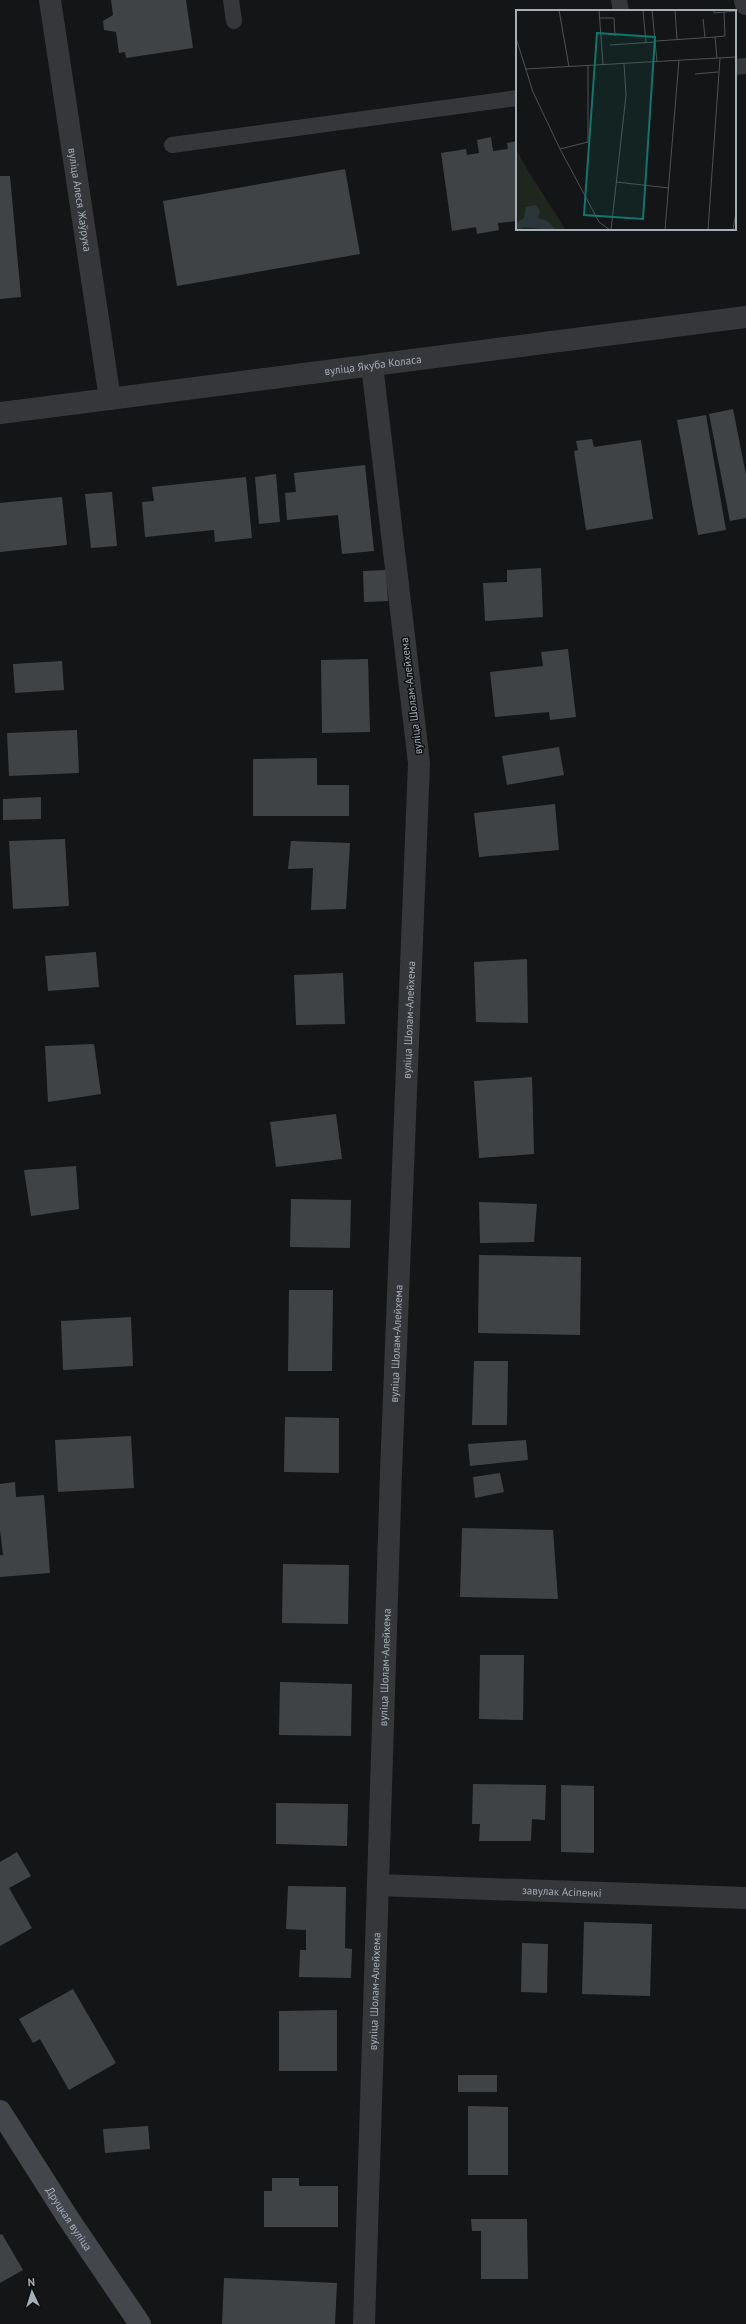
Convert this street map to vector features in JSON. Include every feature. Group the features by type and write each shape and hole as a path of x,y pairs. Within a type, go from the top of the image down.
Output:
{"main road":[{"name":"Друцкая вуліца","path":"0,2111 68,2218 140,2324"}],"street":[{"name":"вуліца Алеся Жаўрука","path":"50,0 110,399"},
{"path":"745,0 746,4"},
{"name":"вуліца Якуба Коласа","path":"0,413 746,317"},
{"name":"вуліца Шолам-Алейхема","path":"364,2324 391,1472 419,763 372,365"},
{"name":"завулак Асіпенкі","path":"378,1885 746,1898"}],"lane":[{"path":"231,0 234,21"},
{"path":"619,0 620,10"},
{"path":"736,67 746,66"},
{"path":"172,145 516,98"}],"building":[{"path":"111,0 186,0 193,48 126,58 125,52 119,53 116,32 104,30 103,21 113,15"},
{"path":"491,137 493,151 508,149 507,143 516,141 516,221 498,223 499,230 477,234 476,227 452,231 441,153 466,149 467,155 479,153 477,140"},
{"path":"345,169 360,254 177,286 163,201"},
{"path":"0,176 10,176 21,297 0,299"},
{"path":"733,409 746,475 746,518 730,521 709,414"},
{"path":"706,415 726,530 698,535 677,420"},
{"path":"592,439 594,447 641,440 653,519 586,530 574,451 578,450 576,441"},
{"path":"365,465 374,551 342,554 338,515 287,520 285,493 296,492 294,473"},
{"path":"276,474 280,522 259,524 255,477"},
{"path":"246,477 252,538 215,542 214,530 145,537 142,502 154,501 152,487"},
{"path":"112,492 117,546 91,548 85,494"},
{"path":"62,497 67,545 0,552 0,503"},
{"path":"541,568 543,617 485,621 483,583 507,582 507,570"},
{"path":"386,570 388,601 364,602 363,571"},
{"path":"568,649 576,717 550,720 549,712 495,717 490,672 543,666 541,652"},
{"path":"368,659 370,732 322,733 321,660"},
{"path":"62,661 64,690 15,693 13,664"},
{"path":"77,730 79,773 9,776 7,733"},
{"path":"559,747 564,775 507,785 502,756"},
{"path":"317,758 317,785 349,785 349,816 253,816 253,759"},
{"path":"41,797 41,819 3,820 3,799"},
{"path":"555,804 559,850 479,857 474,813"},
{"path":"65,839 69,906 13,909 9,841"},
{"path":"291,841 350,843 346,909 311,910 313,868 288,869"},
{"path":"96,952 99,987 48,991 45,956"},
{"path":"527,959 528,1023 476,1022 474,962"},
{"path":"343,973 345,1024 296,1025 294,975"},
{"path":"94,1044 101,1094 48,1102 45,1046"},
{"path":"532,1077 534,1154 479,1158 474,1081"},
{"path":"336,1114 342,1159 276,1167 270,1122"},
{"path":"76,1166 79,1209 31,1216 24,1170"},
{"path":"291,1199 351,1200 350,1248 290,1247"},
{"path":"479,1202 537,1204 534,1242 480,1243"},
{"path":"479,1255 581,1257 580,1335 478,1333"},
{"path":"289,1290 333,1290 332,1371 288,1371"},
{"path":"131,1317 133,1366 63,1370 61,1321"},
{"path":"474,1361 508,1361 507,1425 472,1425"},
{"path":"285,1417 339,1418 339,1473 284,1472"},
{"path":"131,1436 134,1488 58,1492 55,1440"},
{"path":"526,1440 528,1460 470,1466 468,1444"},
{"path":"500,1473 504,1492 475,1498 473,1477"},
{"path":"15,1482 16,1497 44,1495 50,1573 0,1577 0,1555 3,1555 0,1530 0,1484"},
{"path":"462,1528 553,1530 558,1599 460,1597"},
{"path":"283,1564 349,1565 348,1624 282,1623"},
{"path":"480,1655 524,1655 523,1720 479,1719"},
{"path":"280,1682 352,1684 351,1736 279,1735"},
{"path":"473,1784 546,1785 545,1820 532,1819 531,1841 479,1841 480,1824 472,1824"},
{"path":"561,1785 594,1786 594,1853 561,1852"},
{"path":"276,1803 348,1804 347,1846 276,1844"},
{"path":"17,1852 31,1876 9,1888 32,1928 0,1946 0,1862"},
{"path":"288,1886 346,1887 345,1948 352,1949 351,1978 299,1977 300,1950 306,1950 306,1930 286,1929"},
{"path":"584,1922 652,1924 650,1996 582,1994"},
{"path":"522,1943 548,1944 547,1993 521,1992"},
{"path":"73,1989 116,2063 69,2090 40,2039 33,2043 19,2019"},
{"path":"337,2010 337,2071 279,2071 279,2011"},
{"path":"458,2075 497,2075 497,2092 458,2092"},
{"path":"468,2106 508,2107 508,2175 468,2175"},
{"path":"148,2126 150,2149 105,2153 103,2129"},
{"path":"272,2178 299,2178 299,2186 338,2186 338,2227 264,2227 264,2191 272,2191"},
{"path":"471,2219 527,2219 528,2279 481,2279 481,2231 472,2231"},
{"path":"2,2234 23,2270 0,2283 0,2235"},
{"path":"224,2278 337,2283 335,2324 222,2324"}]}
